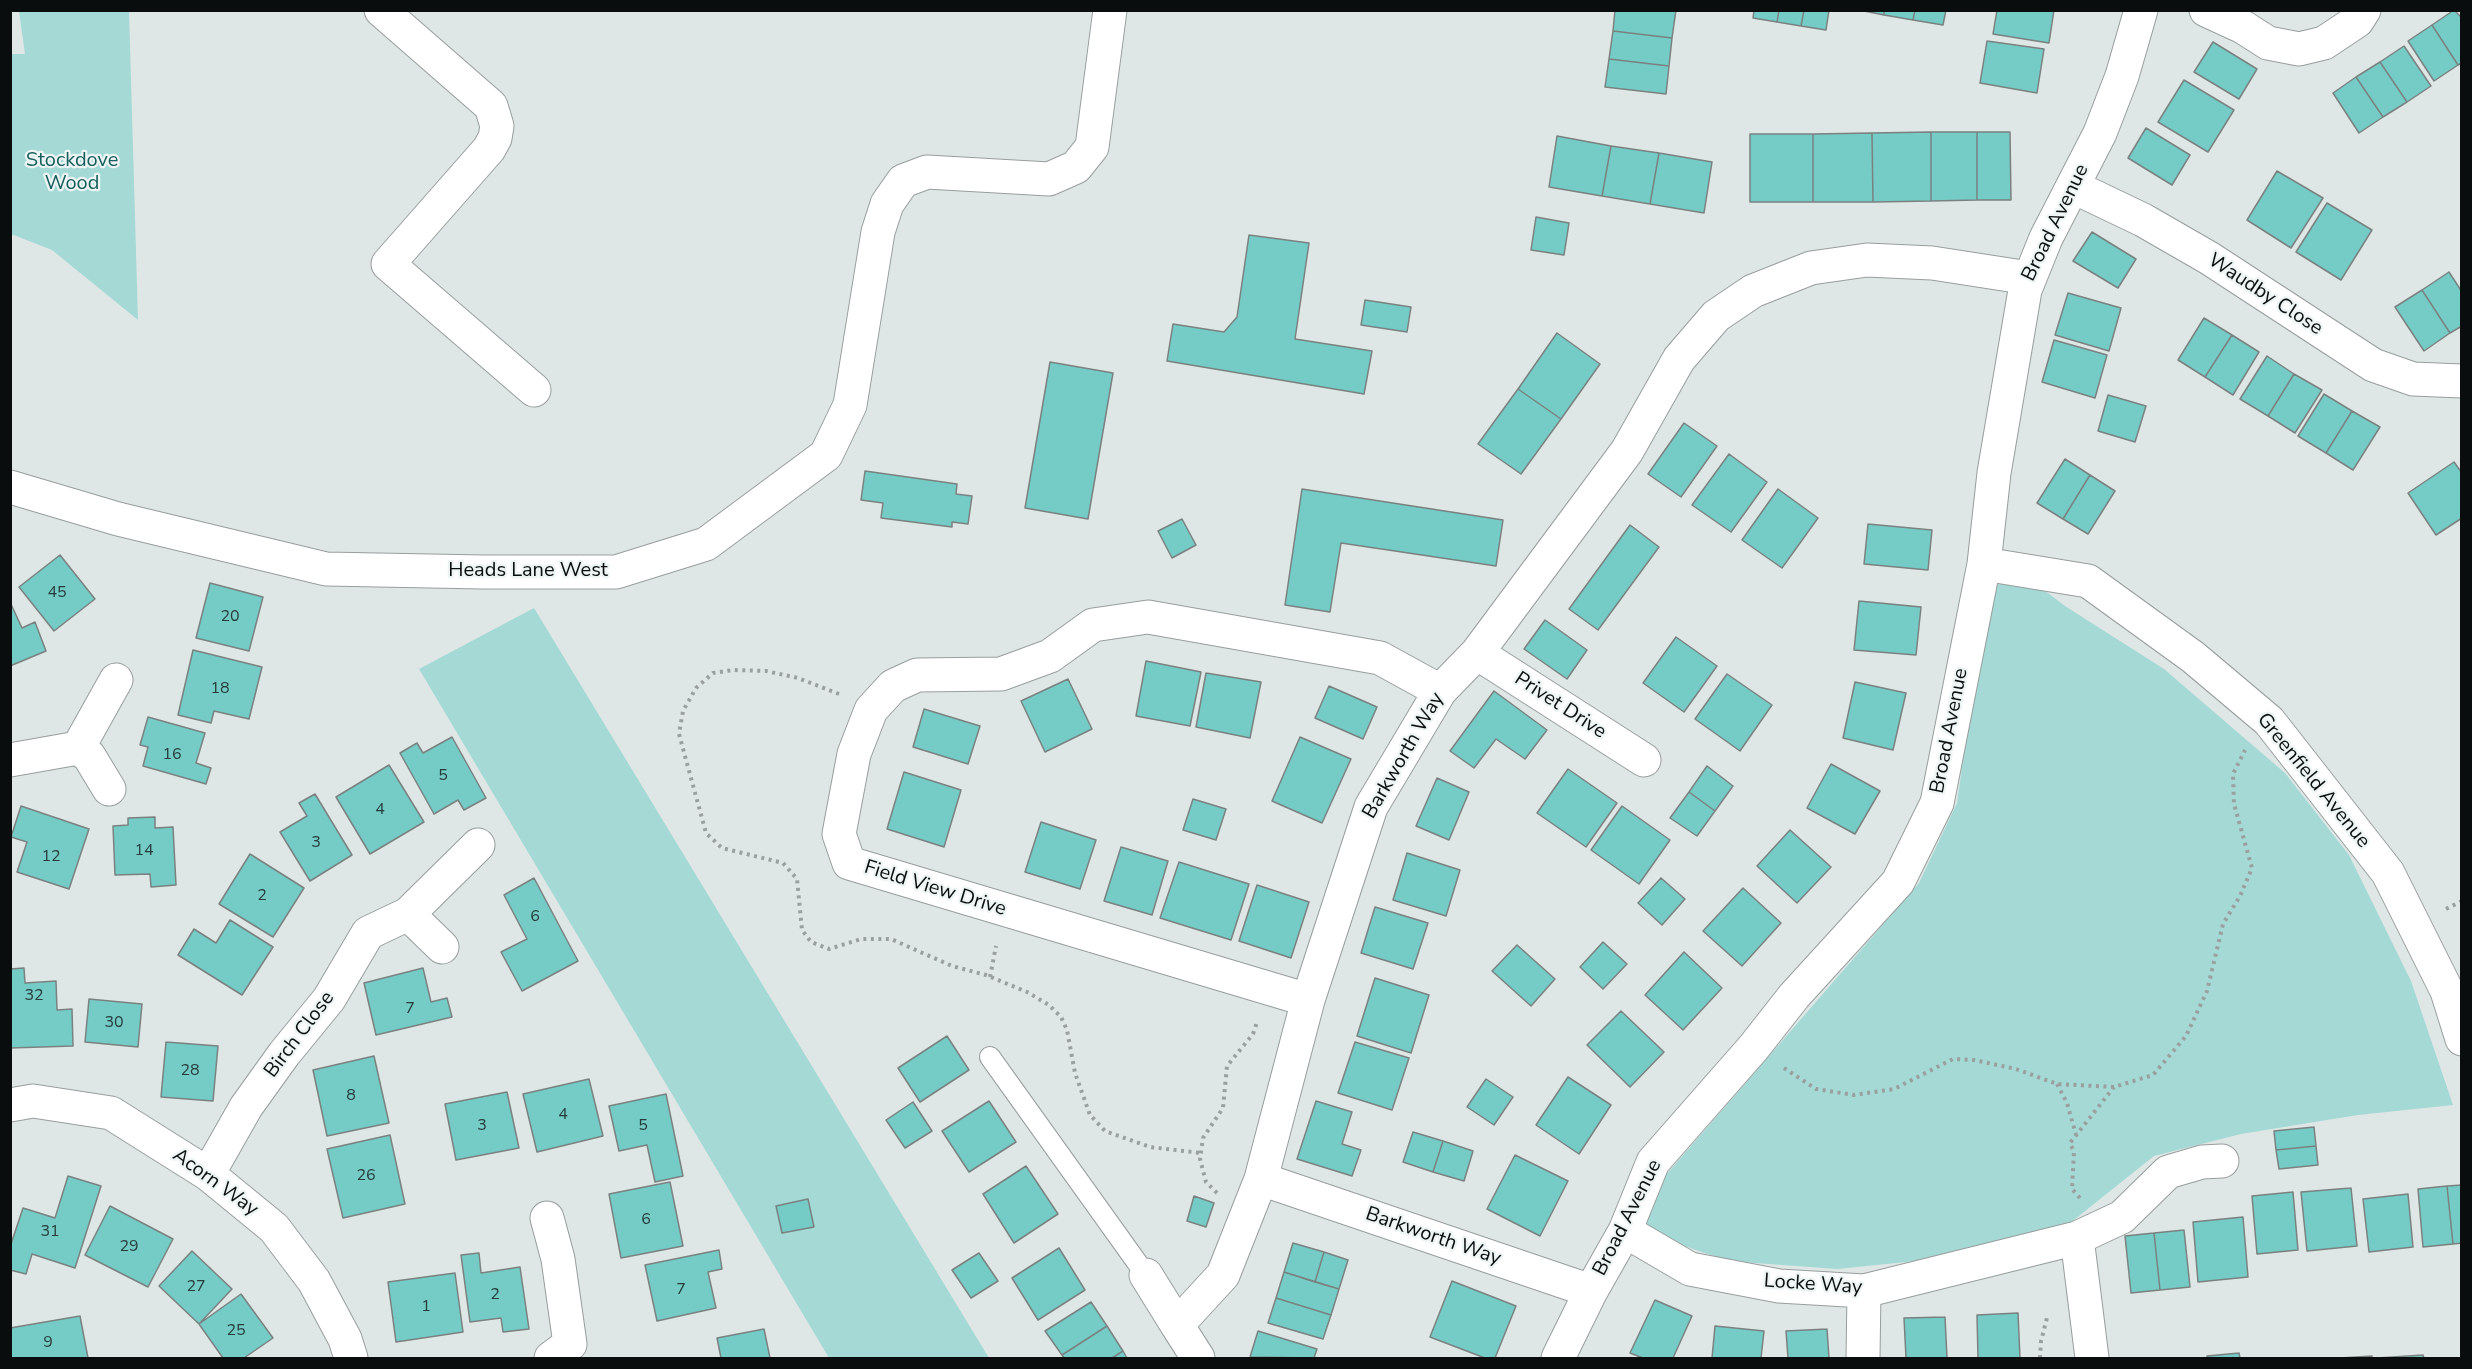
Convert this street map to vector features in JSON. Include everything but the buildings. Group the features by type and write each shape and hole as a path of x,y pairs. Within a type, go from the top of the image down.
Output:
{"street":[{"path":"381,10 491,106 497,126 495,138 489,149 388,264 534,390"},
{"name":"Heads Lane West","path":"10,487 118,519 326,569 616,572 706,543 826,455 850,405 878,232 886,204 903,181 927,172 1049,179 1076,167 1092,147 1110,10"},
{"name":"Broad Avenue","path":"1558,1359 1591,1291 1625,1231 1653,1162 1754,1047 1794,996 1898,882 1937,803 1984,564 2016,329 2029,278 2046,238 2074,186 2118,86 2141,10"},
{"path":"2206,10 2243,27 2268,43 2300,49 2324,43 2357,21 2364,10"},
{"name":"Waudby Close","path":"2074,186 2143,220 2209,258 2373,365 2413,379 2462,381"},
{"name":"Barkworth Way","path":"1591,1291 1256,1191 1308,1000 1371,807 1440,691 1477,653 1628,451 1679,359 1716,316 1753,291 1811,268 1867,260 1932,263 2029,278"},
{"name":"Greenfield Avenue","path":"1984,564 2088,581 2193,657 2269,721 2388,873 2447,991 2462,1038"},
{"name":"Field View Drive","path":"1308,1000 849,863 839,834 854,754 872,710 893,686 917,675 1001,674 1050,656 1093,625 1148,617 1380,658 1440,691"},
{"name":"Privet Drive","path":"1477,653 1644,760"},
{"path":"78,748 116,680"},
{"path":"10,760 78,748 89,756 109,789"},
{"name":"Birch Close","path":"208,1174 246,1107 284,1054 329,999 368,933 408,914 477,845"},
{"path":"408,914 442,947"},
{"name":"Acorn Way","path":"10,1105 33,1101 111,1113 208,1174 274,1228 314,1281 345,1339 351,1359"},
{"name":"Locke Way","path":"1625,1231 1690,1269 1779,1286 1864,1291 2091,1232 2122,1217 2168,1172 2202,1162 2222,1161"},
{"path":"1177,1325 1223,1275 1256,1191"},
{"path":"547,1218 558,1260 569,1354"},
{"path":"2091,1232 2092,1359"},
{"path":"1146,1275 1198,1359"},
{"path":"1863,1359 1864,1291"}],"lane":[{"path":"990,1057 1146,1275"}],"path":[{"path":"1754,1047 1816,1089 1854,1095 1894,1089 1953,1059 1974,1060 2016,1069 2057,1083 2114,1086 2153,1075 2186,1036 2207,991 2223,924 2240,896 2252,868 2234,804 2233,774 2240,755 2269,721"},
{"path":"1256,1191 1222,1198 1206,1182 1200,1159 1203,1138 1223,1108 1227,1066 1253,1034 1268,988"},
{"path":"2057,1083 2067,1103 2076,1135"},
{"path":"2091,1232 2072,1189 2074,1152 2070,1143 2114,1086"}],"green space":[{"name":"Stockdove Wood","path":"19,11 129,11 138,320 52,250 11,234 11,54 25,54"},
{"path":"2015,582 2036,584 2065,606 2164,669 2285,773 2349,855 2411,981 2453,1105 2358,1115 2241,1134 2154,1156 2060,1231 1946,1258 1837,1269 1728,1261 1670,1241 1641,1223 1652,1191 1919,883 1957,803 1978,653 1994,585"},
{"path":"534,608 989,1358 829,1358 419,669"}]}
